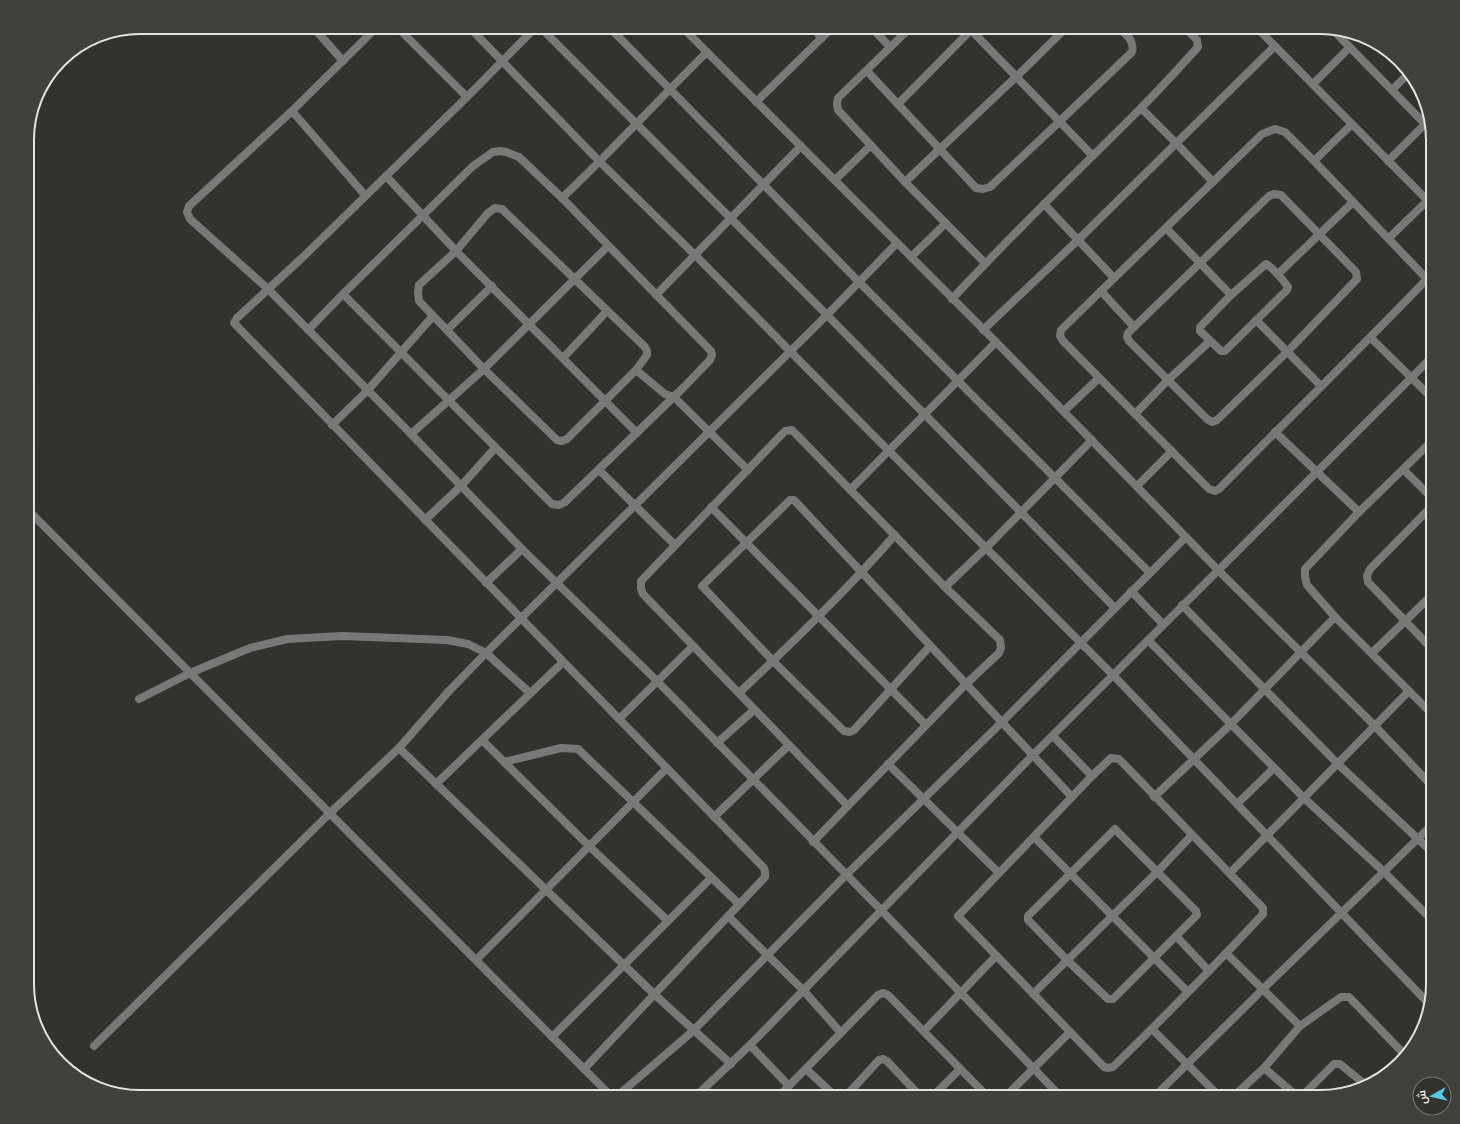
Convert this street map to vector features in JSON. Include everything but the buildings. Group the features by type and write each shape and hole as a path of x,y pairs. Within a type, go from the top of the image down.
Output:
{"street":[{"path":"319,34 344,61"},
{"path":"370,34 292,111 189,206 187,212 190,219 268,289 411,434 522,550 657,681 1054,1090"},
{"path":"404,34 467,97"},
{"path":"476,34 600,162 696,256 889,452 1081,642 1425,1000"},
{"path":"529,34 386,176 237,318 234,324 764,868 765,877 584,1069"},
{"path":"547,34 827,315 1115,608"},
{"path":"616,34 859,282 1150,573"},
{"path":"689,34 996,342 1218,570 1374,725 1426,780"},
{"path":"818,34 822,38"},
{"path":"756,102 826,34"},
{"path":"878,34 890,47"},
{"path":"904,34 838,98 836,104 838,110 905,182 985,263"},
{"path":"898,104 965,34"},
{"path":"977,34 1092,155"},
{"path":"905,182 1060,34"},
{"path":"867,71 976,188 983,189 990,187 1132,52 1134,46 1132,41 1125,34"},
{"path":"952,299 985,263 1141,108 1198,47 1197,40 1191,34"},
{"path":"1263,34 1426,199"},
{"path":"1339,36 1424,120"},
{"path":"983,330 1078,240 1275,46"},
{"path":"1313,84 1350,47"},
{"path":"562,198 600,162 707,52"},
{"path":"1392,90 1405,77"},
{"path":"1141,108 1213,182"},
{"path":"292,111 365,195"},
{"path":"1314,161 1352,124"},
{"path":"1388,161 1425,125"},
{"path":"1275,129 1285,132 1426,278 1426,281 1371,338 1220,488 1215,491 1208,488 1063,342 1060,336 1061,330 1213,182 1262,134 1275,129"},
{"path":"835,180 871,145"},
{"path":"656,295 696,256 801,146"},
{"path":"308,330 343,294 473,166 493,152 500,151 519,157 562,198 711,351 712,355 710,360 674,397 565,502 559,505 552,504 343,294"},
{"path":"386,176 456,251 637,433"},
{"path":"1274,194 1281,195 1320,235 1356,272 1357,279 1288,351 1217,420 1212,422 1207,419 1129,341 1128,333 1269,196 1274,194"},
{"path":"1278,274 1353,202"},
{"path":"1044,204 1114,278"},
{"path":"1389,238 1426,206"},
{"path":"495,208 502,209 575,279 645,347 647,355 636,370 567,440 562,441 557,440 484,369 433,316 420,301 418,293 419,285 456,251 488,213 495,208"},
{"path":"911,257 946,223"},
{"path":"1166,228 1231,295"},
{"path":"94,1046 398,748 449,691 486,653 827,315 897,243"},
{"path":"411,434 484,369 608,246"},
{"path":"1266,264 1278,274 1288,287 1287,290 1225,351 1221,351 1200,331 1200,327 1231,295 1266,264"},
{"path":"447,330 492,286"},
{"path":"1101,291 1134,327"},
{"path":"563,358 608,311"},
{"path":"332,425 367,391 433,316"},
{"path":"1256,320 1321,386"},
{"path":"1371,338 1426,392"},
{"path":"1135,414 1168,380 1210,341"},
{"path":"850,490 996,342"},
{"path":"703,1090 731,1064 804,991 1033,755 1163,624 1426,363"},
{"path":"636,370 665,394 674,397 748,470"},
{"path":"1064,411 1099,378"},
{"path":"813,842 848,806 888,764 966,684 999,653 1001,648 1000,640 945,587 792,430 785,431 641,581 641,589 643,594 848,806"},
{"path":"1275,432 1359,512"},
{"path":"945,587 986,548 1092,440"},
{"path":"1426,447 1359,512 1305,569 1307,585 1426,708"},
{"path":"425,520 461,486 495,448"},
{"path":"1137,486 1172,451"},
{"path":"599,470 675,545"},
{"path":"1404,470 1426,492"},
{"path":"930,646 854,730 850,732 844,731 773,661 702,586 790,500 794,500 1072,797"},
{"path":"711,508 926,725"},
{"path":"1426,512 1370,569 1367,576 1368,582 1426,642"},
{"path":"34,516 605,1090"},
{"path":"739,693 819,617 862,573 895,535"},
{"path":"624,1090 693,1031 846,875 1002,722 1186,537"},
{"path":"486,583 522,550"},
{"path":"1132,591 1163,624"},
{"path":"1372,653 1426,601"},
{"path":"1182,606 1337,763 1426,846"},
{"path":"1154,797 1194,760 1336,616"},
{"path":"138,699 190,673 250,648 287,639 342,636 447,640 468,644 486,653 530,693"},
{"path":"1148,640 1304,798 1383,871 1426,914"},
{"path":"619,719 693,646"},
{"path":"436,784 563,662"},
{"path":"1230,873 1409,691"},
{"path":"717,743 754,710"},
{"path":"1053,736 1092,776"},
{"path":"482,740 589,846 668,921"},
{"path":"714,817 789,745"},
{"path":"398,748 654,994 731,1064"},
{"path":"504,762 561,748 578,749 739,904"},
{"path":"1111,758 1119,759 1154,797 1230,873 1264,911 1263,914 1226,954 1152,1029 1113,1067 1108,1068 1104,1067 958,916 1092,776 1111,758"},
{"path":"888,764 999,872"},
{"path":"476,960 667,768"},
{"path":"1237,804 1274,768"},
{"path":"1115,829 1196,911 1196,915 1113,999 1108,998 1028,920 1028,918 1070,873 1115,829"},
{"path":"1161,1090 1426,831"},
{"path":"1033,994 1158,871 1192,835"},
{"path":"1034,837 1188,992"},
{"path":"552,1037 711,878"},
{"path":"728,916 804,991 841,1033"},
{"path":"1176,936 1209,971"},
{"path":"1226,954 1300,1026"},
{"path":"924,1031 996,956"},
{"path":"785,1090 878,995 883,993 888,995 981,1090"},
{"path":"1240,1090 1264,1068 1300,1026 1341,997 1349,997 1402,1052"},
{"path":"1152,1029 1213,1090"},
{"path":"1012,1090 1070,1032"},
{"path":"750,1045 789,1086"},
{"path":"851,1090 879,1060 883,1059 887,1061 914,1090"},
{"path":"1306,1090 1334,1064 1340,1064 1361,1081"},
{"path":"1264,1068 1291,1090"},
{"path":"806,1069 828,1090"},
{"path":"939,1090 960,1069"}]}
